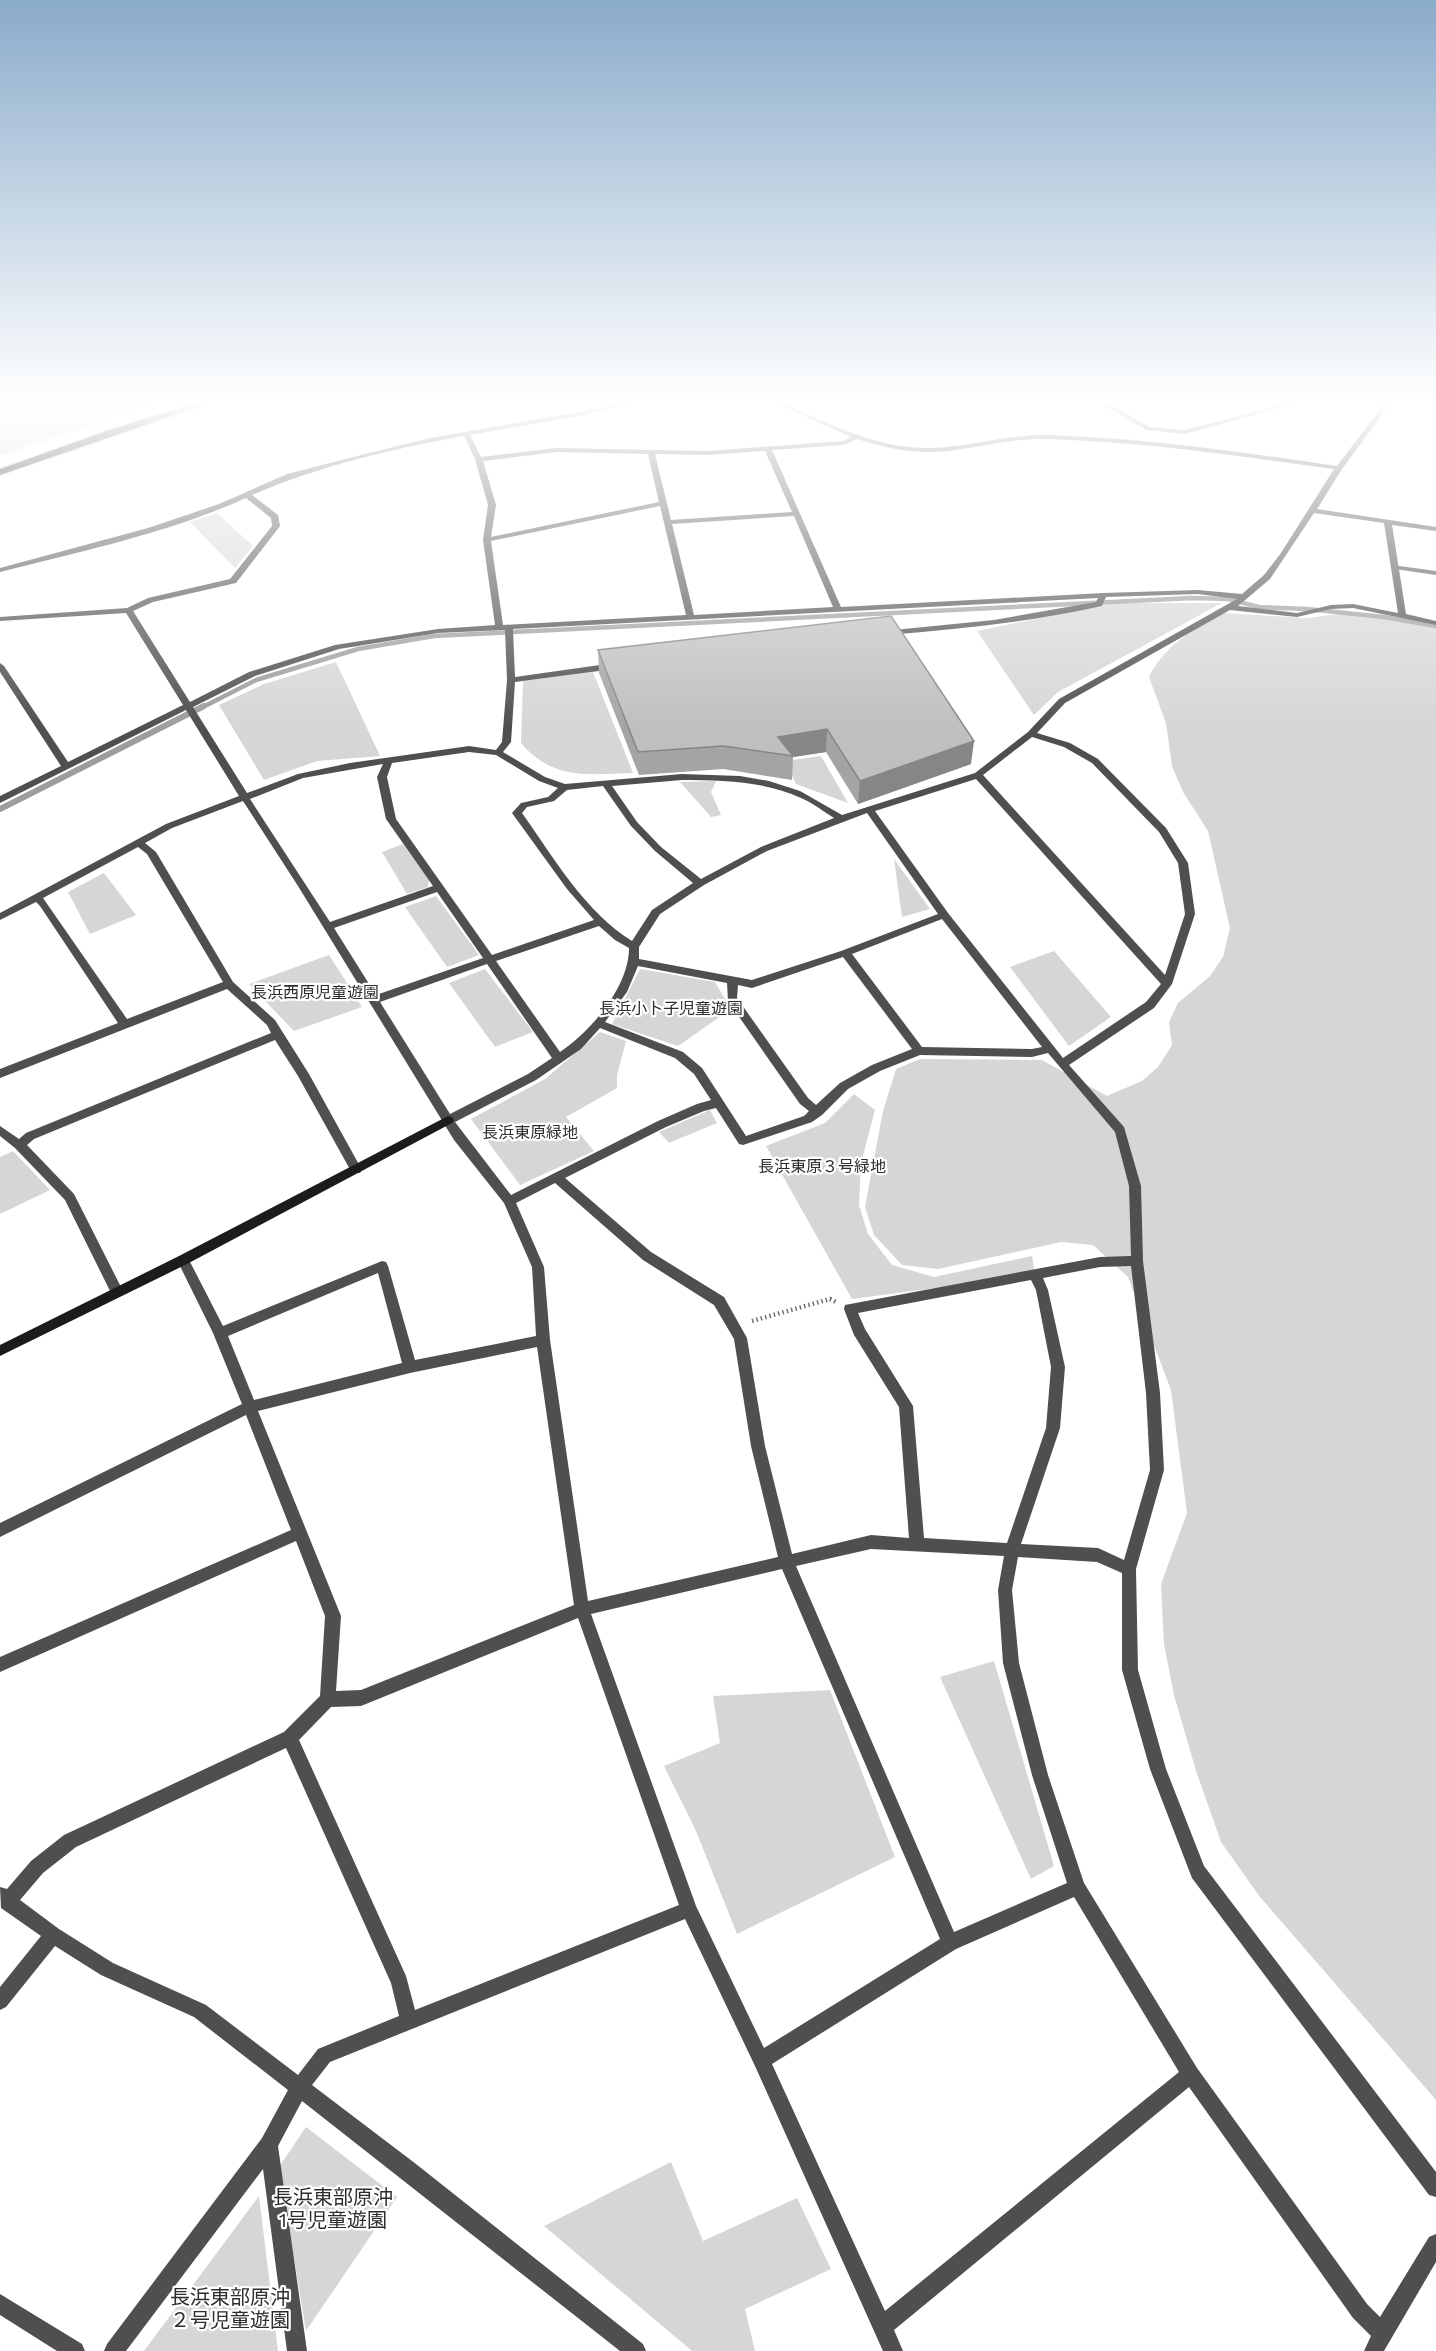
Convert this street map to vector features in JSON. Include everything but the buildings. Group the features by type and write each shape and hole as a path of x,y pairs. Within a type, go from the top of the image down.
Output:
{"street":[{"path":"0,570 151,530 211,510"},
{"path":"0,619 128,610 151,600 233,581 276,526 275,517 266,510"},
{"path":"491,510 487,540 504,627 511,680 506,742 498,753"},
{"path":"487,540 630,510"},
{"path":"665,510 691,617"},
{"path":"794,510 838,610"},
{"path":"0,1351 183,1260 532,1077 577,1046 598,1023 621,992 634,962 634,947 656,912 699,883 764,849 868,808 978,775 1031,734 1050,711 1079,690 1238,602 1267,577 1311,510 1436,529"},
{"path":"668,522 796,514"},
{"path":"1388,522 1402,615"},
{"path":"1395,567 1436,573"},
{"path":"0,800 66,766 191,709 252,674 338,647 428,632 1103,595 1198,592 1297,615 1331,607 1353,606 1436,623"},
{"path":"878,634 984,625 1061,613 1099,604 1103,595"},
{"path":"128,610 328,926 458,1137 509,1201 538,1267 543,1340 582,1609 689,1909 761,2060 893,2351"},
{"path":"511,680 619,665"},
{"path":"0,666 66,766"},
{"path":"1031,734 1067,745 1095,762 1163,830 1183,862 1190,914 1167,984 1150,1005 1062,1064"},
{"path":"0,917 169,826 301,776 469,749 498,753 542,779 564,787 711,775 752,779 799,793 841,818"},
{"path":"388,762 382,777 391,819 559,1059"},
{"path":"978,775 1167,984"},
{"path":"606,784 634,824 658,849 699,883"},
{"path":"564,787 551,799 524,805 517,813 599,922 622,942 634,947"},
{"path":"868,808 944,915 1062,1064 1120,1130 1135,1186 1137,1261 1154,1393 1157,1470 1129,1569 1130,1670 1158,1768 1198,1872 1436,2188"},
{"path":"138,842 151,852 229,984 271,1023 303,1074 356,1170"},
{"path":"328,926 440,887"},
{"path":"36,897 44,904 125,1025"},
{"path":"634,962 752,984 845,953 944,915"},
{"path":"374,1000 599,922"},
{"path":"845,953 919,1051"},
{"path":"733,980 732,998 804,1101 818,1112"},
{"path":"0,1074 229,984"},
{"path":"598,1023 679,1055 698,1071 743,1141 808,1119 844,1086 876,1068 919,1051 1032,1053 1050,1049"},
{"path":"19,1145 30,1136 277,1035"},
{"path":"509,1201 662,1124 701,1107 718,1103"},
{"path":"0,1130 19,1145 70,1197 117,1291"},
{"path":"557,1178 648,1256 719,1301 740,1338 758,1446 786,1561 950,1943"},
{"path":"183,1260 220,1333 333,1616 328,1699 290,1738 70,1841 37,1867 4,1898 53,1935 107,1969 200,2011 409,2171 636,2351"},
{"path":"917,1545 906,1406 859,1331 850,1309 1100,1262 1137,1261"},
{"path":"220,1333 382,1266 410,1367"},
{"path":"1035,1275 1042,1290 1058,1367 1053,1428 1012,1550 1005,1590 1011,1663 1040,1775 1077,1887 1191,2074 1360,2311 1378,2342 1436,2244"},
{"path":"0,1530 249,1407 410,1367 543,1340"},
{"path":"0,1665 299,1533"},
{"path":"328,1699 361,1698 582,1609 871,1542 1098,1555 1129,1569"},
{"path":"290,1738 399,1982 409,2022"},
{"path":"761,2060 950,1943 1077,1887"},
{"path":"114,2351 268,2145 299,2088 324,2055 689,1909"},
{"path":"0,2001 53,1935"},
{"path":"883,2326 1191,2074"},
{"path":"268,2145 297,2351"},
{"path":"0,2304 75,2351"}],"path":[{"path":"733,1326 830,1299 850,1309"}],"green space":[{"path":"217,513 253,546 235,568 190,522"},
{"path":"1114,603 1222,603 1058,692 1034,715 977,631"},
{"path":"1224,613 1307,618 1339,614 1369,615 1436,628 1436,2100 1260,1897 1221,1842 1196,1771 1174,1695 1164,1644 1161,1584 1187,1513 1171,1390 1128,1277 1093,1245 1061,1242 938,1269 902,1265 874,1235 865,1207 883,1111 896,1069 920,1059 1042,1060 1107,1096 1142,1081 1158,1067 1172,1045 1169,1022 1178,1003 1210,976 1223,957 1230,928 1208,831 1183,792 1172,766 1166,723 1149,677 1171,647"},
{"path":"336,662 380,756 317,761 264,780 219,705 264,684"},
{"path":"593,672 633,773 572,773 546,764 521,743 523,681"},
{"path":"821,756 848,803 796,784 785,761"},
{"path":"716,781 711,792 721,815 711,817 680,782"},
{"path":"403,844 429,880 428,887 407,894 382,852"},
{"path":"894,859 930,909 902,917"},
{"path":"104,873 136,915 90,934 68,892"},
{"path":"436,896 479,955 447,967 405,907"},
{"path":"1054,951 1111,1017 1069,1046 1010,967"},
{"name":"長浜西原児童遊園","path":"329,955 362,1007 294,1031 249,984"},
{"path":"485,969 533,1032 495,1047 449,983"},
{"name":"長浜小卜子児童遊園","path":"640,969 715,982 731,1009 678,1046 612,1024"},
{"name":"長浜東原緑地","path":"600,1032 626,1041 617,1075 617,1088 566,1117 594,1151 520,1185 471,1119 545,1079"},
{"name":"長浜東原３号緑地","path":"854,1094 875,1110 861,1163 859,1205 868,1234 892,1265 934,1277 1032,1256 1035,1275 852,1299 766,1146 825,1123"},
{"path":"710,1110 717,1123 669,1143 659,1132"},
{"path":"13,1151 50,1190 0,1214 0,1157"},
{"path":"994,1661 1054,1866 1031,1879 940,1677"},
{"path":"830,1690 895,1857 737,1934 696,1831 664,1766 720,1743 713,1696"},
{"name":"長浜東部原沖 1号児童遊園","path":"306,2127 397,2197 306,2331 279,2167"},
{"path":"671,2162 703,2241 797,2198 831,2269 745,2309 755,2351 692,2351 544,2226"},
{"name":"長浜東部原沖 ２号児童遊園","path":"259,2196 278,2351 144,2351"}],"waterway":[{"path":"201,708 256,680 358,649 434,636 1192,598 1228,599 1259,607 1307,609 1384,617 1436,626"},
{"path":"0,809 204,706"}]}
